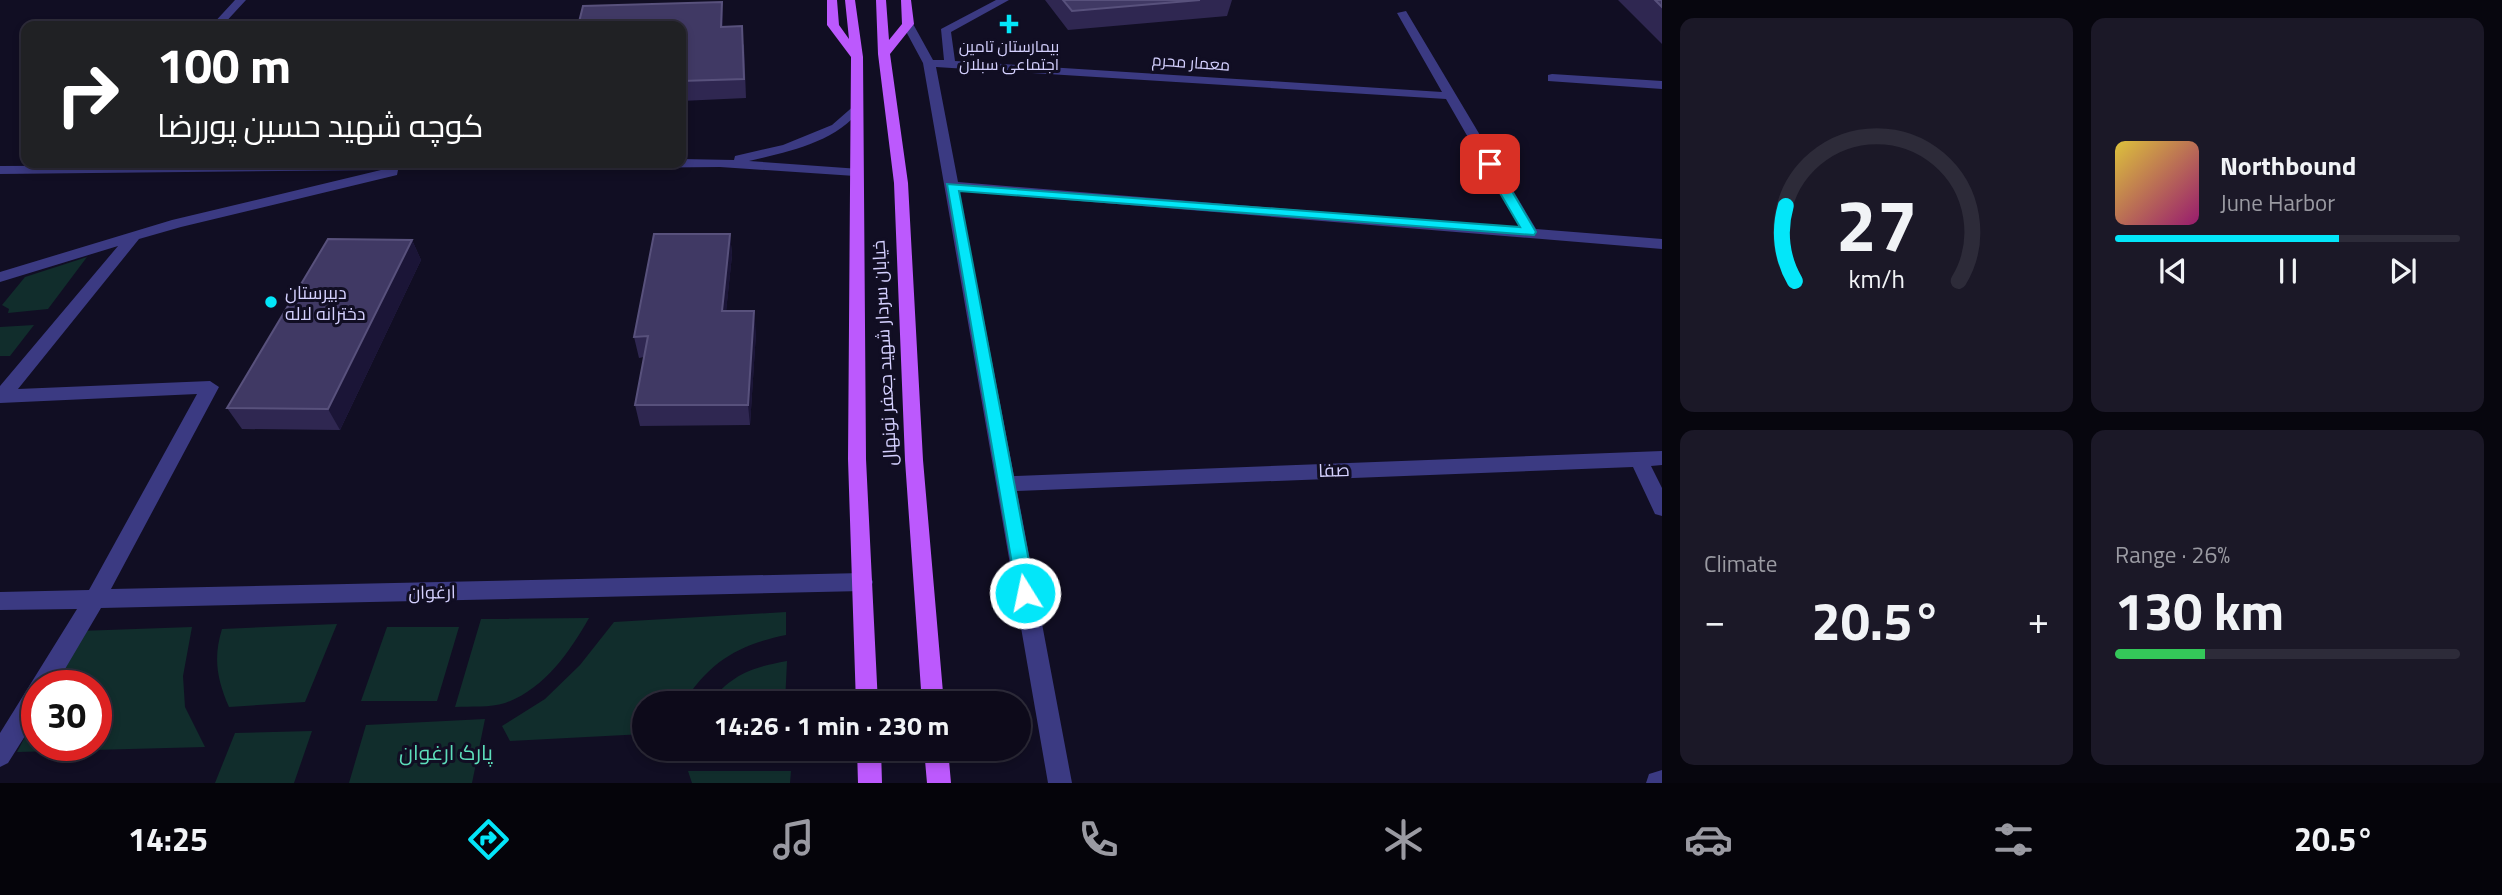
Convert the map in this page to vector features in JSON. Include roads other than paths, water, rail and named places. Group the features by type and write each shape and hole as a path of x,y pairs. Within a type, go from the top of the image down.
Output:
{"main road":[{"path":"832,0 833,24 857,57"},
{"name":"خیابان سردار شهید جعفر نونهال","path":"850,0 857,57 856,459 867,691"},
{"name":"خیابان سردار شهید جعفر نونهال","path":"881,0 884,54 901,183 914,460 932,691"},
{"path":"884,54 908,24 906,0"},
{"path":"869,761 870,783"},
{"path":"937,761 939,783"}],"street":[{"path":"221,21 241,0"},
{"path":"950,64 945,31 1004,0"},
{"path":"1402,13 1530,232"},
{"path":"908,24 929,63 1060,783"},
{"name":"معمار محرم","path":"929,63 1450,96"},
{"path":"1552,78 1662,85"},
{"path":"720,163 787,148 837,128 856,108"},
{"path":"686,163 855,172"},
{"path":"0,170 53,168"},
{"path":"0,277 135,235 406,168"},
{"path":"952,186 1662,244"},
{"path":"1,396 135,235"},
{"path":"1,396 210,387 95,599 52,670"},
{"path":"1639,458 1662,508"},
{"name":"صفا","path":"1005,484 1662,458"},
{"name":"ارغوان","path":"0,601 863,582"},
{"path":"0,755 21,721"}],"place":[{"name":"بیمارستان تامین اجتماعی سبلان","path":"1009,24"},
{"name":"دبیرستان دخترانه لاله","path":"271,302"}],"park label":[{"name":"پارک ارغوان","path":"446,752"}]}
